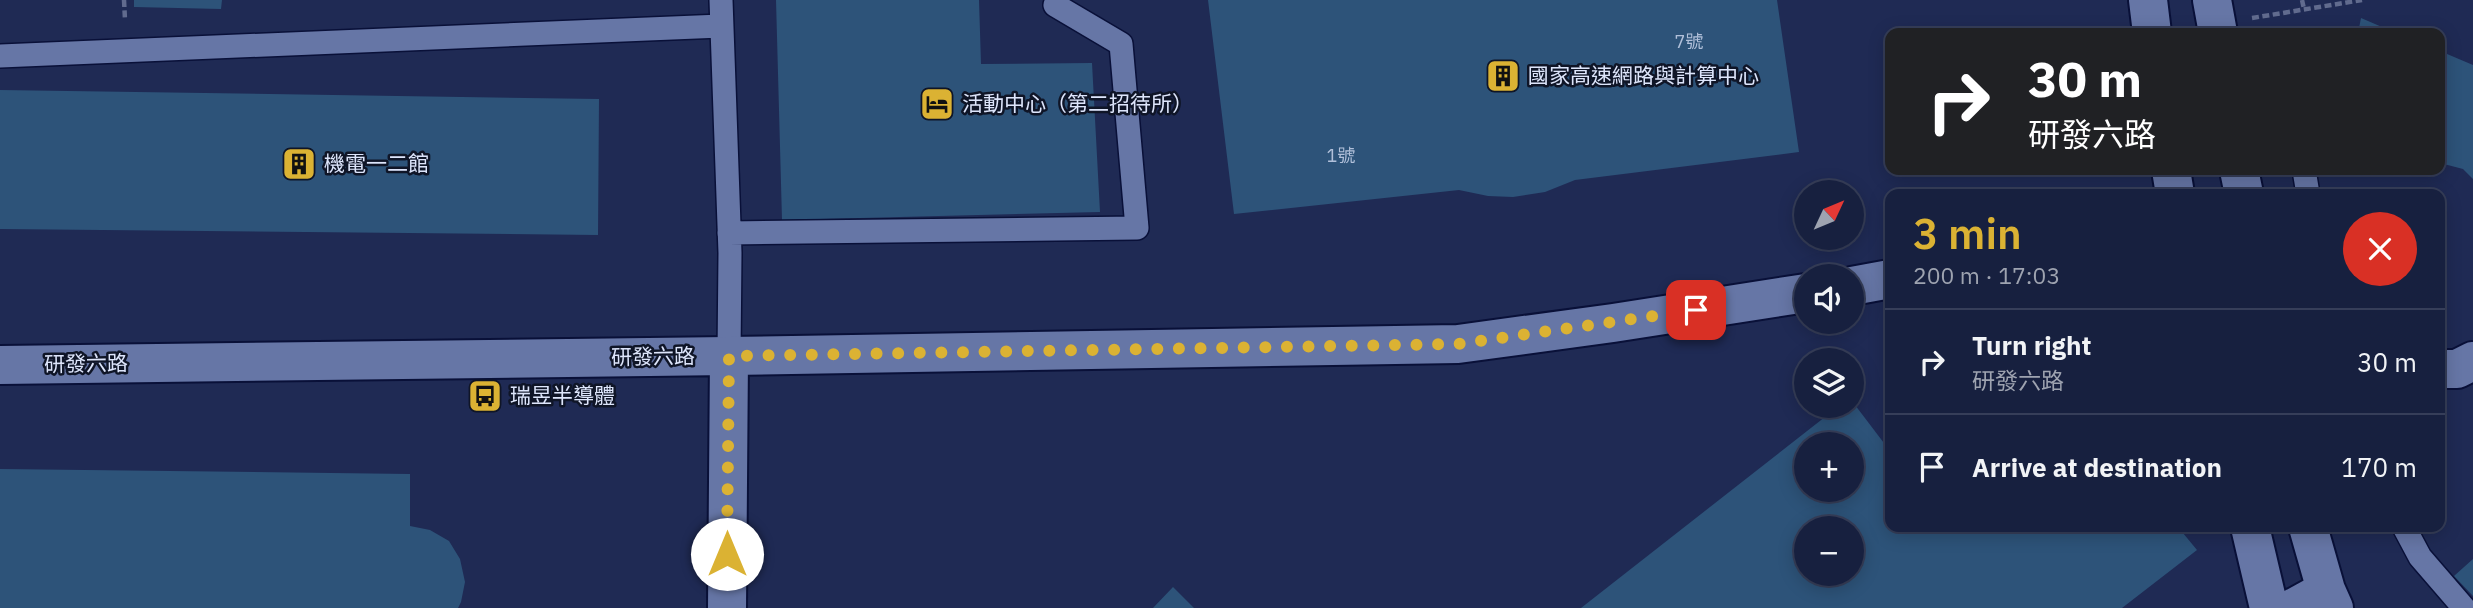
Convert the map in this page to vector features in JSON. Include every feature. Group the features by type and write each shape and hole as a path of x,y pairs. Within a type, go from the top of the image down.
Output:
{"street":[{"path":"2148,0 2151,28"},
{"path":"2212,0 2235,26"},
{"path":"1864,284 1885,280"},
{"name":"研發六路","path":"0,365 1458,344 1794,295"},
{"path":"727,608 729,356"},
{"path":"2445,369 2457,369 2473,361"},
{"path":"2251,532 2269,608"},
{"path":"2294,608 2330,599 2310,532"}],"lane":[{"path":"721,0 729,233 729,356"},
{"path":"729,233 1137,228 1121,44 1055,5"},
{"path":"0,56 721,26"},
{"path":"2407,532 2420,557 2465,608"}],"path":[{"path":"2302,0 2304,9"},
{"path":"2235,26 2335,2 2362,0"}],"building":[{"path":"134,0 222,0 221,9 134,7"},
{"name":"活動中心（第二招待所）","path":"776,0 979,0 981,64 1092,63 1100,212 782,220"},
{"name":"國家高速網路與計算中心","path":"1208,0 1777,0 1799,152 1575,180 1545,192 1513,197 1488,196 1459,190 1234,214"},
{"path":"2361,18 2384,28 2359,28"},
{"path":"2445,53 2473,65 2473,179 2463,169 2445,164"},
{"name":"機電一二館","path":"0,90 599,99 598,235 0,229"},
{"path":"1864,417 1885,444 1885,532 2182,532 2197,550 2122,608 1581,608 1794,441 1794,502 1864,502 1864,432 1806,432 1824,418"},
{"path":"0,469 410,474 410,526 430,530 449,541 460,559 465,582 461,602 458,608 0,608"},
{"path":"2473,559 2473,596 2454,576"},
{"path":"1173,587 1194,608 1153,608"}],"place":[{"name":"國家高速網路與計算中心","path":"1503,76"},
{"name":"活動中心（第二招待所）","path":"937,104"},
{"name":"機電一二館","path":"299,164"},
{"name":"瑞昱半導體","path":"485,396"}],"route":[{"path":"727,554 729,356 1458,344 1696,310"}]}
